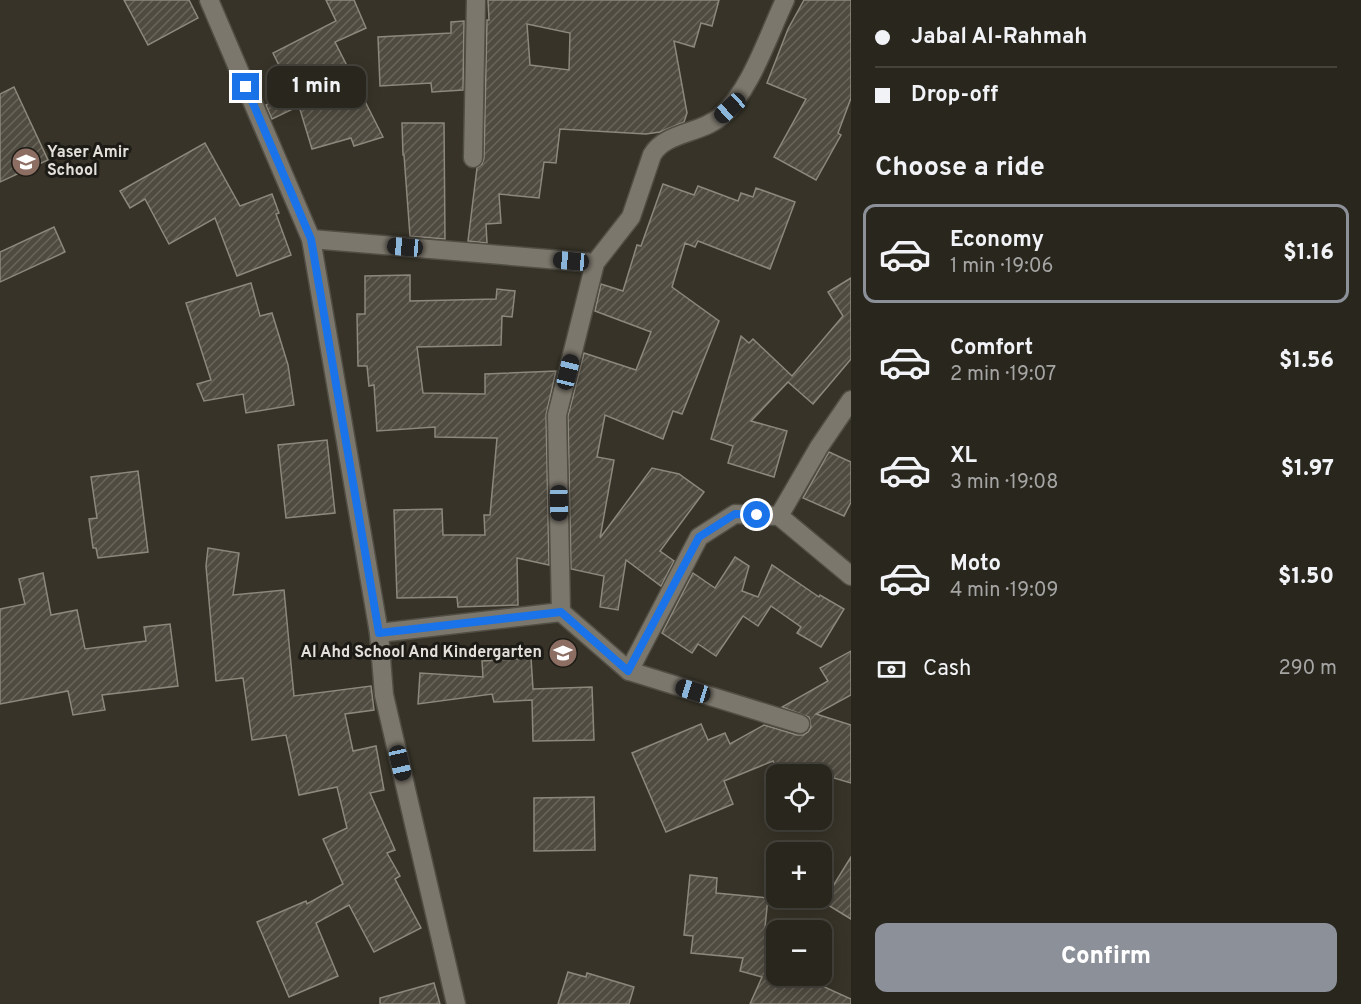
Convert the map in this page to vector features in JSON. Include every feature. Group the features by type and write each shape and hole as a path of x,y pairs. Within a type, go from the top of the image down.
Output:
{"street":[{"path":"209,0 311,239 379,633 384,695 456,1004"},
{"path":"473,158 476,0"},
{"path":"785,0 740,95 718,119 704,128 666,141 655,151 631,217 595,263 557,415 561,612 628,671 800,724"},
{"path":"311,239 595,263"},
{"path":"778,516 819,447 851,400"},
{"path":"628,671 699,537 735,514 778,516 851,576"},
{"path":"379,633 561,612"}],"building":[{"path":"124,0 189,0 198,18 148,45"},
{"path":"326,0 354,0 366,28 335,42 383,137 354,146 351,138 312,149 299,106 272,119 266,105 291,90 273,53 336,21"},
{"path":"488,0 719,0 712,26 701,23 694,47 674,41 687,113 684,122 660,132 646,134 560,129 556,163 544,162 539,198 499,194 501,223 486,224 487,243 468,241 477,168 482,164 484,158 487,20 489,20","holes":["527,24 570,33 569,70 530,65"]},
{"path":"804,0 851,0 851,98 838,133 841,135 816,180 774,157 806,99 767,83 788,29"},
{"path":"464,21 463,90 432,92 431,83 380,86 378,37 451,33 451,22"},
{"path":"14,87 48,160 0,182 0,94"},
{"path":"402,123 444,123 445,239 410,236"},
{"path":"205,143 240,206 272,194 279,213 276,214 291,255 237,276 215,218 169,244 145,199 130,208 120,191"},
{"path":"663,184 694,195 698,186 738,201 741,193 753,197 756,188 795,202 770,269 698,241 695,247 685,243 672,287 719,321 682,414 673,411 663,439 605,415 597,457 614,460 600,538 652,468 679,474 704,492 660,551 674,561 661,586 626,560 618,610 600,607 604,576 571,569 568,416 584,353 636,370 651,332 595,311 601,284 623,291 637,245 641,246"},
{"path":"54,227 65,252 0,282 0,252"},
{"path":"410,275 410,301 496,299 497,289 515,291 512,317 502,316 501,345 417,347 423,393 485,394 485,374 556,371 546,415 549,565 517,558 518,605 458,607 457,597 397,598 394,510 442,509 443,535 485,535 484,515 490,515 497,438 435,437 435,427 377,431 374,385 369,386 367,366 358,366 357,314 365,314 365,276"},
{"path":"851,278 851,359 813,404 788,382 751,421 787,431 774,477 728,463 733,446 711,439 741,336 749,343 753,339 792,376 843,316 828,292"},
{"path":"251,283 260,316 272,313 288,365 294,405 246,413 243,394 204,401 197,384 211,380 186,303"},
{"path":"327,440 335,513 286,518 278,445"},
{"path":"829,452 851,462 851,502 844,516 803,498"},
{"path":"138,471 148,552 98,558 96,548 93,548 89,519 97,518 91,477"},
{"path":"208,548 239,553 233,595 284,590 294,696 371,686 374,710 345,714 353,751 376,746 384,790 370,793 395,850 387,853 400,876 395,879 421,928 374,952 349,905 316,923 338,976 289,997 257,922 306,901 307,904 343,884 323,839 347,828 337,787 299,795 286,735 252,740 243,678 216,681 206,566"},
{"path":"735,557 749,566 742,591 758,597 772,565 819,597 820,595 844,609 821,647 797,633 801,627 771,606 758,626 743,616 716,656 698,644 692,653 662,633 693,573 715,588"},
{"path":"43,573 51,615 77,610 85,649 146,641 144,627 170,624 178,686 102,695 105,710 73,715 68,691 0,704 0,609 25,604 19,579"},
{"path":"851,651 851,695 816,714 851,725 851,783 832,777 832,764 775,764 773,761 724,781 733,804 666,832 632,753 701,724 708,740 725,733 730,744 764,725 803,735 811,727 809,717 782,707 828,681 820,668"},
{"path":"531,658 533,689 592,687 594,740 533,741 532,700 494,702 492,694 418,704 420,673 483,677 482,661"},
{"path":"594,797 595,850 534,851 534,798"},
{"path":"851,857 851,919 832,907 832,888"},
{"path":"690,875 717,878 716,893 766,898 766,986 822,986 851,999 851,1004 750,1004 762,977 740,971 743,958 691,953 693,936 684,935"},
{"path":"568,972 586,977 587,973 634,987 629,1004 558,1004"},
{"path":"434,983 440,1004 380,1004 380,998"}],"place":[{"name":"Yaser Amir School","path":"26,162"},
{"name":"Al Ahd School And Kindergarten","path":"563,653"}],"route":[{"path":"246,87 311,239 379,633 561,612 628,671 699,537 735,514 757,515"}]}
